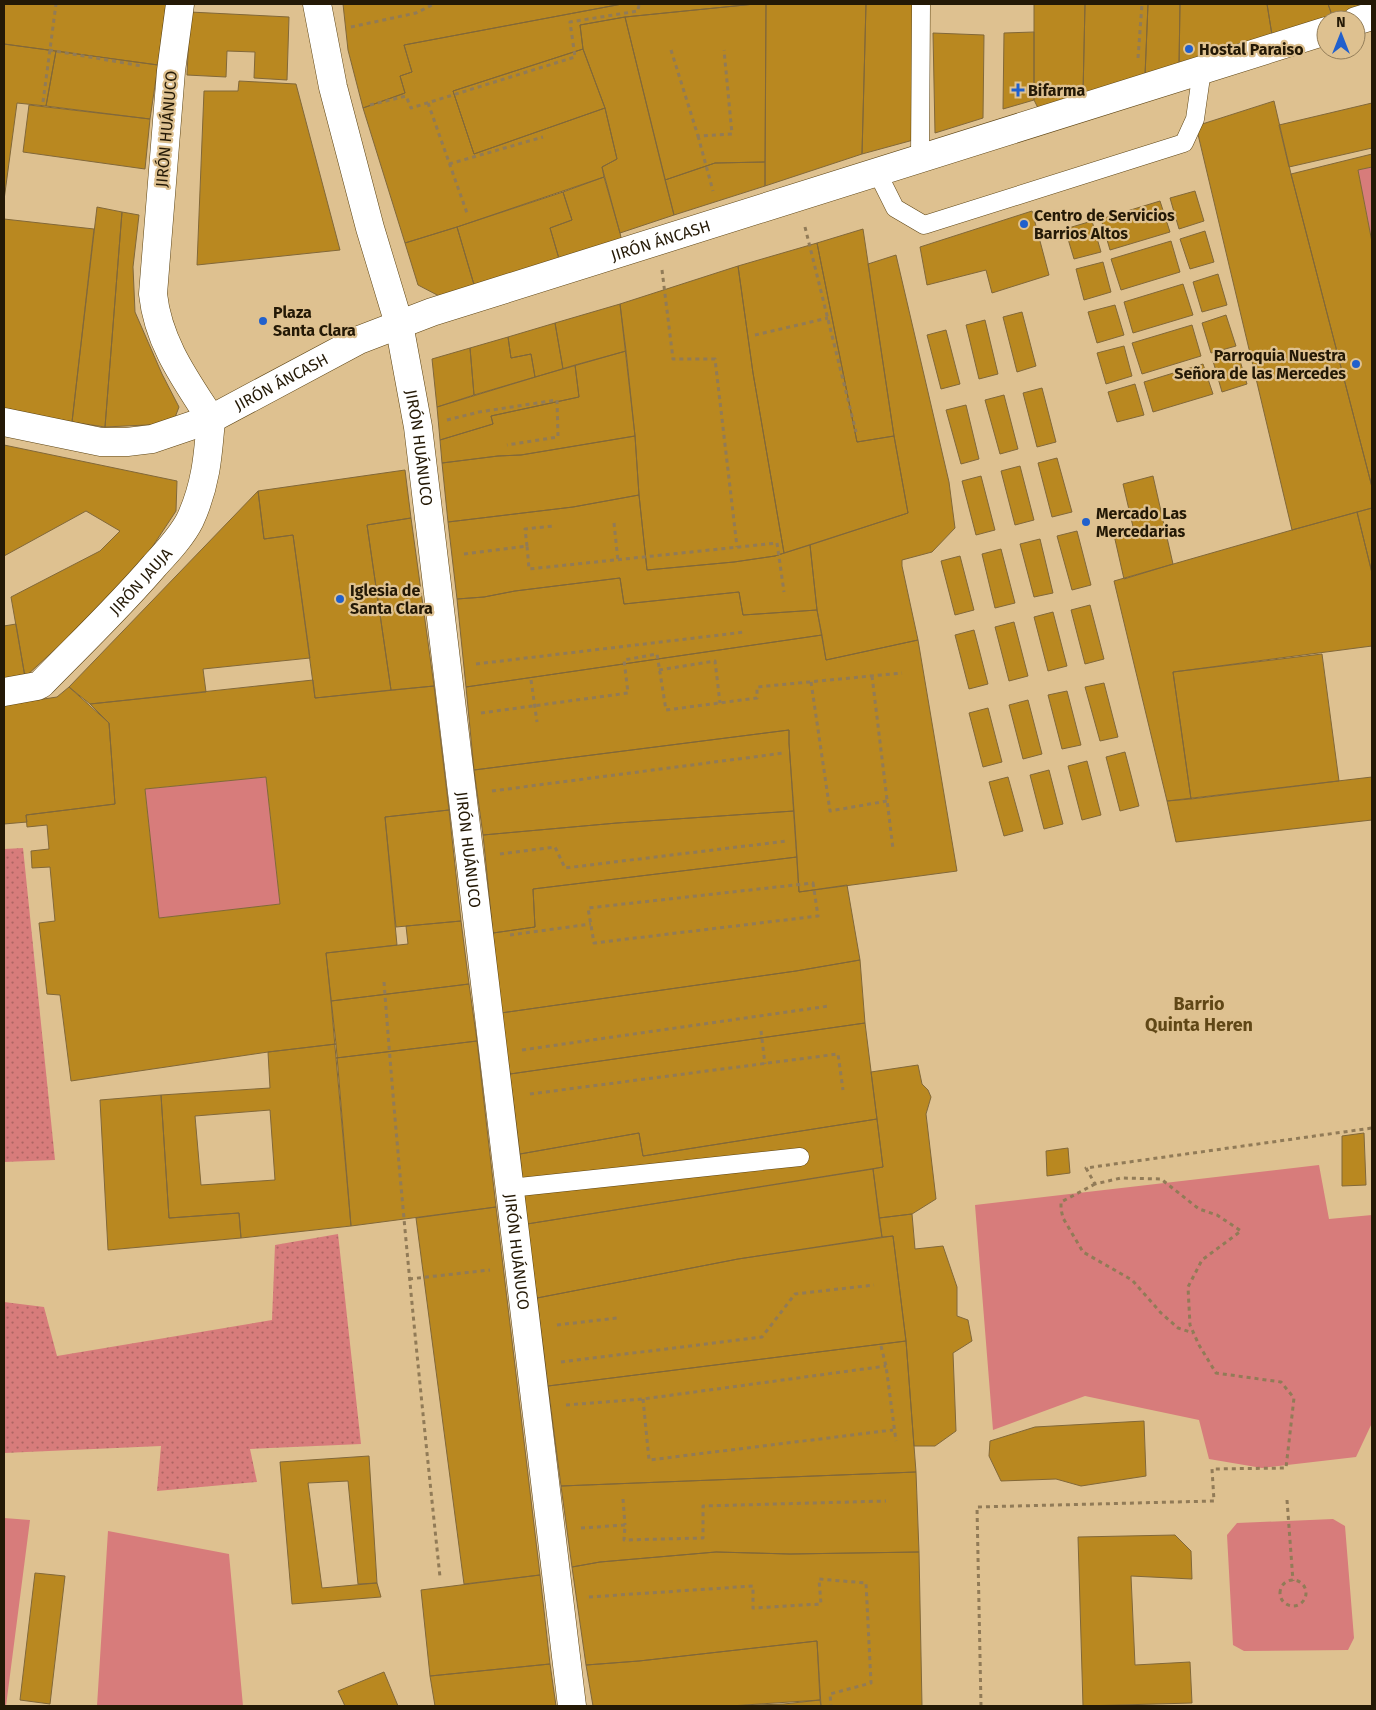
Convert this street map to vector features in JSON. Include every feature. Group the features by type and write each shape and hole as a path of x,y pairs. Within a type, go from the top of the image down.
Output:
{"street":[{"name":"JIRÓN HUÁNUCO","path":"180,4 171,71 154,280 154,308 160,330 176,364 211,419"},
{"name":"JIRÓN HUÁNUCO","path":"317,4 333,87 370,228 399,324 418,427 572,1706"},
{"name":"JIRÓN ÁNCASH","path":"4,422 101,442 127,442 152,439 211,419 359,340 432,312 1316,34"},
{"name":"JIRÓN JAUJA","path":"4,692 41,684 142,580 187,525 202,487 206,471 211,419"}],"lane":[{"path":"920,158 921,4"},
{"path":"877,172 895,208 924,225 1184,143 1195,119 1202,70"},
{"path":"510,1188 800,1158"}],"path":[{"path":"43,102 56,4"},
{"path":"322,33 416,13 434,4"},
{"path":"340,113 406,96 411,108 575,57 570,22 638,11 639,4"},
{"path":"1135,92 1142,4"},
{"path":"49,50 171,71"},
{"path":"671,50 698,136 720,221"},
{"path":"698,136 732,134 724,50"},
{"path":"428,103 468,216"},
{"path":"449,164 542,138"},
{"path":"798,197 856,432"},
{"path":"658,241 673,360 715,359 737,547"},
{"path":"755,335 828,318"},
{"path":"418,427 479,412 557,400 558,437 507,445"},
{"path":"614,523 618,561"},
{"path":"552,526 525,529 529,569 777,544 784,592"},
{"path":"435,558 527,546"},
{"path":"448,668 745,632"},
{"path":"454,717 628,693 624,660 657,654 666,710 757,698 757,687 902,673"},
{"path":"659,670 715,661 720,703"},
{"path":"872,676 893,849"},
{"path":"531,680 537,722"},
{"path":"810,682 830,811 887,801"},
{"path":"463,795 784,753"},
{"path":"470,857 555,847 565,868 787,841"},
{"path":"813,882 818,916 594,943 591,924 588,908 813,882"},
{"path":"480,939 591,924"},
{"path":"384,982 409,1279 440,1577"},
{"path":"494,1054 830,1006"},
{"path":"761,1031 765,1064"},
{"path":"499,1098 838,1054 843,1090"},
{"path":"1095,1184 1086,1168 1372,1128"},
{"path":"981,1706 977,1507 1214,1501 1212,1469 1286,1468 1294,1398 1281,1382 1216,1373 1198,1345 1190,1325 1188,1287 1202,1260 1241,1231 1217,1215 1198,1209 1161,1179 1121,1178 1095,1184 1061,1202 1063,1218 1083,1252 1132,1280 1161,1313 1178,1328 1193,1333"},
{"path":"409,1279 519,1267"},
{"path":"531,1366 762,1337 795,1294 874,1285"},
{"path":"527,1328 617,1318"},
{"path":"881,1346 886,1366 896,1442"},
{"path":"536,1408 643,1399 886,1366"},
{"path":"643,1399 649,1460 893,1430"},
{"path":"623,1499 624,1540 703,1538 703,1506 886,1501"},
{"path":"1288,1500 1293,1580"},
{"path":"550,1530 625,1526"},
{"path":"559,1599 753,1586 753,1608 820,1604 820,1580 866,1583 871,1683 830,1694 831,1706"},
{"path":"1293,1580 1298,1581 1304,1586 1306,1595 1302,1603 1290,1606 1281,1598 1281,1590 1285,1583 1293,1580"}],"shaded area":[{"path":"1372,167 1372,242 1358,170"},
{"path":"266,777 280,904 159,918 145,789"},
{"path":"23,848 55,1160 4,1162 4,849"},
{"path":"1319,1165 1329,1219 1372,1215 1372,1423 1356,1457 1262,1468 1209,1459 1199,1420 1085,1396 993,1430 975,1205"},
{"path":"338,1234 361,1444 250,1449 257,1482 157,1491 161,1446 4,1453 4,1302 44,1307 57,1356 272,1320 275,1245"},
{"path":"4,1518 30,1520 6,1706 4,1706"},
{"path":"1333,1519 1345,1526 1354,1638 1348,1650 1244,1651 1233,1645 1227,1535 1237,1523"},
{"path":"108,1531 229,1554 243,1706 97,1706"}],"building":[{"path":"4,4 166,4 158,65 4,44"},
{"path":"343,4 622,4 404,45 412,72 400,76 405,93 363,108 348,50"},
{"path":"622,4 755,4 625,17 580,25 583,49 453,91 474,154 605,108 617,159 602,167 604,177 405,243 363,108 405,93 400,76 412,72 404,45"},
{"path":"766,4 765,162 715,163 665,180 625,17"},
{"path":"766,4 866,4 862,154 765,186"},
{"path":"866,4 916,4 917,139 862,154"},
{"path":"1034,4 1085,4 1083,94 1038,108 1034,100"},
{"path":"1085,4 1148,4 1145,76 1083,94"},
{"path":"1148,4 1180,4 1179,66 1145,76"},
{"path":"1180,4 1267,4 1272,35 1179,66"},
{"path":"1267,4 1328,4 1330,10 1316,10 1316,23 1272,35"},
{"path":"1328,4 1361,4 1361,7 1353,10 1330,10"},
{"path":"190,12 289,17 287,80 254,78 255,52 227,51 226,77 187,75"},
{"path":"625,17 674,215 620,233 602,167 617,159 605,108 583,49 580,25"},
{"path":"1034,32 1034,100 1003,109 1004,33"},
{"path":"933,33 984,35 983,118 935,133"},
{"path":"4,44 56,51 46,106 17,103 4,200"},
{"path":"583,49 605,108 474,154 453,91"},
{"path":"56,51 158,65 150,119 46,106"},
{"path":"239,81 296,84 340,250 197,265 204,91 238,91"},
{"path":"1274,101 1372,487 1372,508 1292,530 1196,126"},
{"path":"1372,103 1372,148 1289,167 1279,125"},
{"path":"29,105 150,119 145,169 23,152"},
{"name":"Parroquia Nuestra Señora de las Mercedes","path":"1372,154 1372,167 1358,170 1372,242 1372,487 1291,174"},
{"path":"765,162 765,186 674,215 665,180 715,163"},
{"path":"604,177 622,242 560,262 550,228 572,220 563,192"},
{"path":"1195,191 1204,221 1179,229 1170,198"},
{"path":"563,192 572,220 550,228 560,262 475,288 457,227"},
{"path":"1160,201 1170,232 1110,250 1101,219"},
{"path":"97,207 122,212 105,427 72,422"},
{"path":"1032,211 1049,275 992,293 986,270 927,285 920,247"},
{"path":"122,212 139,215 133,267 135,312 162,374 179,407 174,420 167,424 105,427"},
{"path":"4,219 94,229 72,422 4,409"},
{"path":"1092,221 1101,252 1074,259 1065,229"},
{"path":"457,227 475,288 441,297 418,285 405,243"},
{"path":"863,229 894,436 857,442 817,243"},
{"path":"1205,231 1214,262 1190,269 1180,239"},
{"path":"1171,241 1180,272 1121,290 1111,259"},
{"path":"817,243 857,442 894,436 908,513 784,553 753,373 738,266"},
{"path":"896,255 949,482 955,528 932,552 902,560 918,640 826,660 817,610 810,545 908,513 894,436 868,264"},
{"path":"1103,262 1111,292 1084,300 1076,269"},
{"path":"738,266 753,373 784,553 734,562 647,570 635,436 620,304"},
{"path":"1218,274 1227,305 1202,312 1193,282"},
{"path":"1183,284 1193,315 1133,333 1124,302"},
{"path":"620,304 626,351 563,369 555,323"},
{"path":"1115,305 1124,335 1097,343 1088,312"},
{"path":"1022,312 1036,366 1017,372 1003,317"},
{"path":"1226,315 1236,346 1211,353 1202,323"},
{"path":"985,320 998,374 979,379 966,325"},
{"path":"555,323 563,369 535,377 531,354 511,358 508,337"},
{"path":"1192,325 1201,356 1142,374 1132,343"},
{"path":"946,330 960,384 941,389 927,335"},
{"path":"508,337 511,358 531,354 535,377 474,395 470,348"},
{"path":"1124,346 1132,376 1106,384 1097,353"},
{"path":"470,348 474,395 437,407 432,359"},
{"path":"626,351 635,436 521,455 442,463 440,440 493,424 491,416 579,397 575,365"},
{"path":"1238,354 1247,384 1222,392 1213,361"},
{"path":"1203,364 1213,394 1153,412 1144,382"},
{"path":"575,365 579,397 491,416 493,424 440,440 437,407"},
{"path":"1135,384 1144,415 1117,422 1108,392"},
{"path":"1042,388 1056,442 1037,447 1023,393"},
{"path":"1004,395 1018,449 1000,454 985,400"},
{"path":"966,405 979,459 961,464 946,410"},
{"path":"635,436 639,495 573,507 448,522 442,463 521,455"},
{"path":"4,445 177,481 176,511 141,564 97,611 25,677 11,597 100,551 120,531 86,511 4,556"},
{"path":"1057,458 1072,512 1052,517 1038,463"},
{"path":"1020,466 1034,520 1015,525 1001,471"},
{"name":"Iglesia de Santa Clara","path":"405,470 411,518 367,525 391,690 315,698 293,535 264,539 258,491"},
{"path":"981,476 995,530 976,535 962,481"},
{"path":"1153,476 1173,564 1124,579 1114,535 1134,531 1123,484"},
{"path":"258,491 264,539 293,535 310,658 203,669 206,692 90,704 69,687"},
{"path":"639,495 647,570 734,562 775,556 810,545 817,610 743,615 739,592 624,604 620,578 457,599 448,522 573,507"},
{"path":"1372,508 1372,573 1357,512"},
{"path":"1357,512 1372,573 1372,646 1173,672 1191,799 1167,801 1114,581"},
{"path":"411,518 434,686 391,690 367,525"},
{"path":"1077,531 1091,585 1072,590 1057,536"},
{"path":"1040,539 1053,593 1034,597 1020,544"},
{"path":"1001,549 1015,603 995,608 982,554"},
{"path":"960,556 974,610 955,615 941,561"},
{"path":"620,578 624,604 739,592 743,615 817,610 822,635 466,687 457,599"},
{"path":"1090,605 1104,659 1085,664 1071,610"},
{"path":"1053,612 1067,666 1048,671 1034,617"},
{"path":"1014,622 1028,676 1009,681 995,627"},
{"path":"16,624 25,677 4,680 4,626"},
{"path":"974,630 988,684 969,689 955,635"},
{"path":"822,635 826,660 918,640 957,871 799,892 789,730 474,770 466,687"},
{"path":"1322,654 1339,781 1191,799 1173,672"},
{"path":"313,680 315,698 434,686 449,810 385,817 397,945 326,953 336,1044 71,1081 60,995 47,994 39,923 55,921 50,867 32,868 31,851 49,849 47,825 27,827 26,815 115,804 109,723 90,704","holes":["266,777 280,904 159,918 145,789"]},
{"path":"1104,683 1118,737 1100,741 1085,687"},
{"path":"69,687 109,723 115,804 26,815 27,822 4,824 4,705 57,697"},
{"path":"1067,691 1081,745 1062,749 1048,695"},
{"path":"1028,700 1042,754 1023,759 1009,705"},
{"path":"988,708 1002,762 983,767 969,713"},
{"path":"789,730 794,811 617,823 483,835 474,770"},
{"path":"1125,752 1139,806 1120,811 1106,757"},
{"path":"1087,761 1101,815 1082,820 1068,766"},
{"path":"1049,770 1063,824 1044,829 1030,775"},
{"path":"1008,777 1023,831 1004,836 989,782"},
{"path":"1372,777 1372,820 1176,842 1167,801"},
{"path":"449,810 461,921 396,927 385,817"},
{"path":"794,811 797,857 533,889 535,927 493,933 483,835 617,823"},
{"path":"797,857 799,892 847,885 860,960 796,971 501,1013 493,933 535,927 533,889"},
{"path":"461,921 469,984 331,1001 326,953 408,944 406,926"},
{"path":"860,960 865,1023 510,1074 501,1013 796,971"},
{"path":"469,984 477,1041 336,1058 331,1001"},
{"path":"865,1023 877,1119 643,1156 639,1133 520,1154 510,1074"},
{"path":"477,1041 496,1207 351,1226 336,1058"},
{"path":"336,1044 351,1226 241,1238 239,1213 169,1218 161,1095 270,1088 268,1052","holes":["270,1110 275,1180 201,1185 195,1116"]},
{"path":"918,1065 922,1084 928,1090 931,1097 926,1114 936,1199 912,1214 879,1218 873,1169 883,1167 871,1072"},
{"path":"161,1095 169,1218 239,1213 241,1238 108,1250 100,1100"},
{"path":"877,1119 883,1167 527,1224 520,1154 639,1133 643,1156"},
{"path":"1364,1133 1366,1185 1342,1186 1342,1136"},
{"path":"1068,1148 1070,1173 1047,1176 1046,1151"},
{"path":"873,1169 882,1237 738,1259 537,1298 527,1224"},
{"path":"496,1207 540,1575 464,1584 416,1218"},
{"path":"912,1214 915,1249 943,1246 957,1287 957,1316 968,1320 972,1341 953,1353 956,1431 935,1446 914,1446 906,1341 893,1236 882,1237 879,1218"},
{"path":"893,1236 906,1341 548,1386 537,1298 738,1259"},
{"path":"906,1341 916,1472 561,1486 548,1386"},
{"path":"1144,1421 1146,1476 1081,1486 1056,1479 1001,1481 989,1456 990,1441 1035,1427"},
{"path":"369,1456 377,1583 381,1597 292,1604 280,1462","holes":["348,1481 358,1584 377,1583 322,1588 308,1483"]},
{"path":"916,1472 919,1552 790,1554 716,1552 600,1562 572,1567 561,1486"},
{"path":"1175,1535 1191,1551 1192,1579 1131,1576 1135,1665 1190,1662 1192,1703 1083,1706 1078,1537"},
{"path":"716,1552 790,1554 919,1552 922,1706 821,1706 817,1641 586,1665 572,1567 600,1562"},
{"path":"35,1573 65,1576 50,1704 20,1700"},
{"path":"540,1575 550,1664 430,1676 421,1590"},
{"path":"817,1641 820,1700 730,1706 593,1706 586,1665"},
{"path":"550,1664 556,1706 435,1706 430,1676"},
{"path":"384,1672 398,1706 345,1706 338,1691"},
{"path":"820,1700 821,1706 730,1706 784,1704"}],"place":[{"name":"Hostal Paraiso","path":"1189,49"},
{"name":"Bifarma","path":"1018,90"},
{"name":"Centro de Servicios Barrios Altos","path":"1024,224"},
{"name":"Plaza Santa Clara","path":"263,321"},
{"name":"Parroquia Nuestra Señora de las Mercedes","path":"1356,364"},
{"name":"Mercado Las Mercedarias","path":"1086,522"},
{"name":"Iglesia de Santa Clara","path":"340,599"}],"district":[{"name":"Barrio Quinta Heren","path":"1199,1014"}]}
